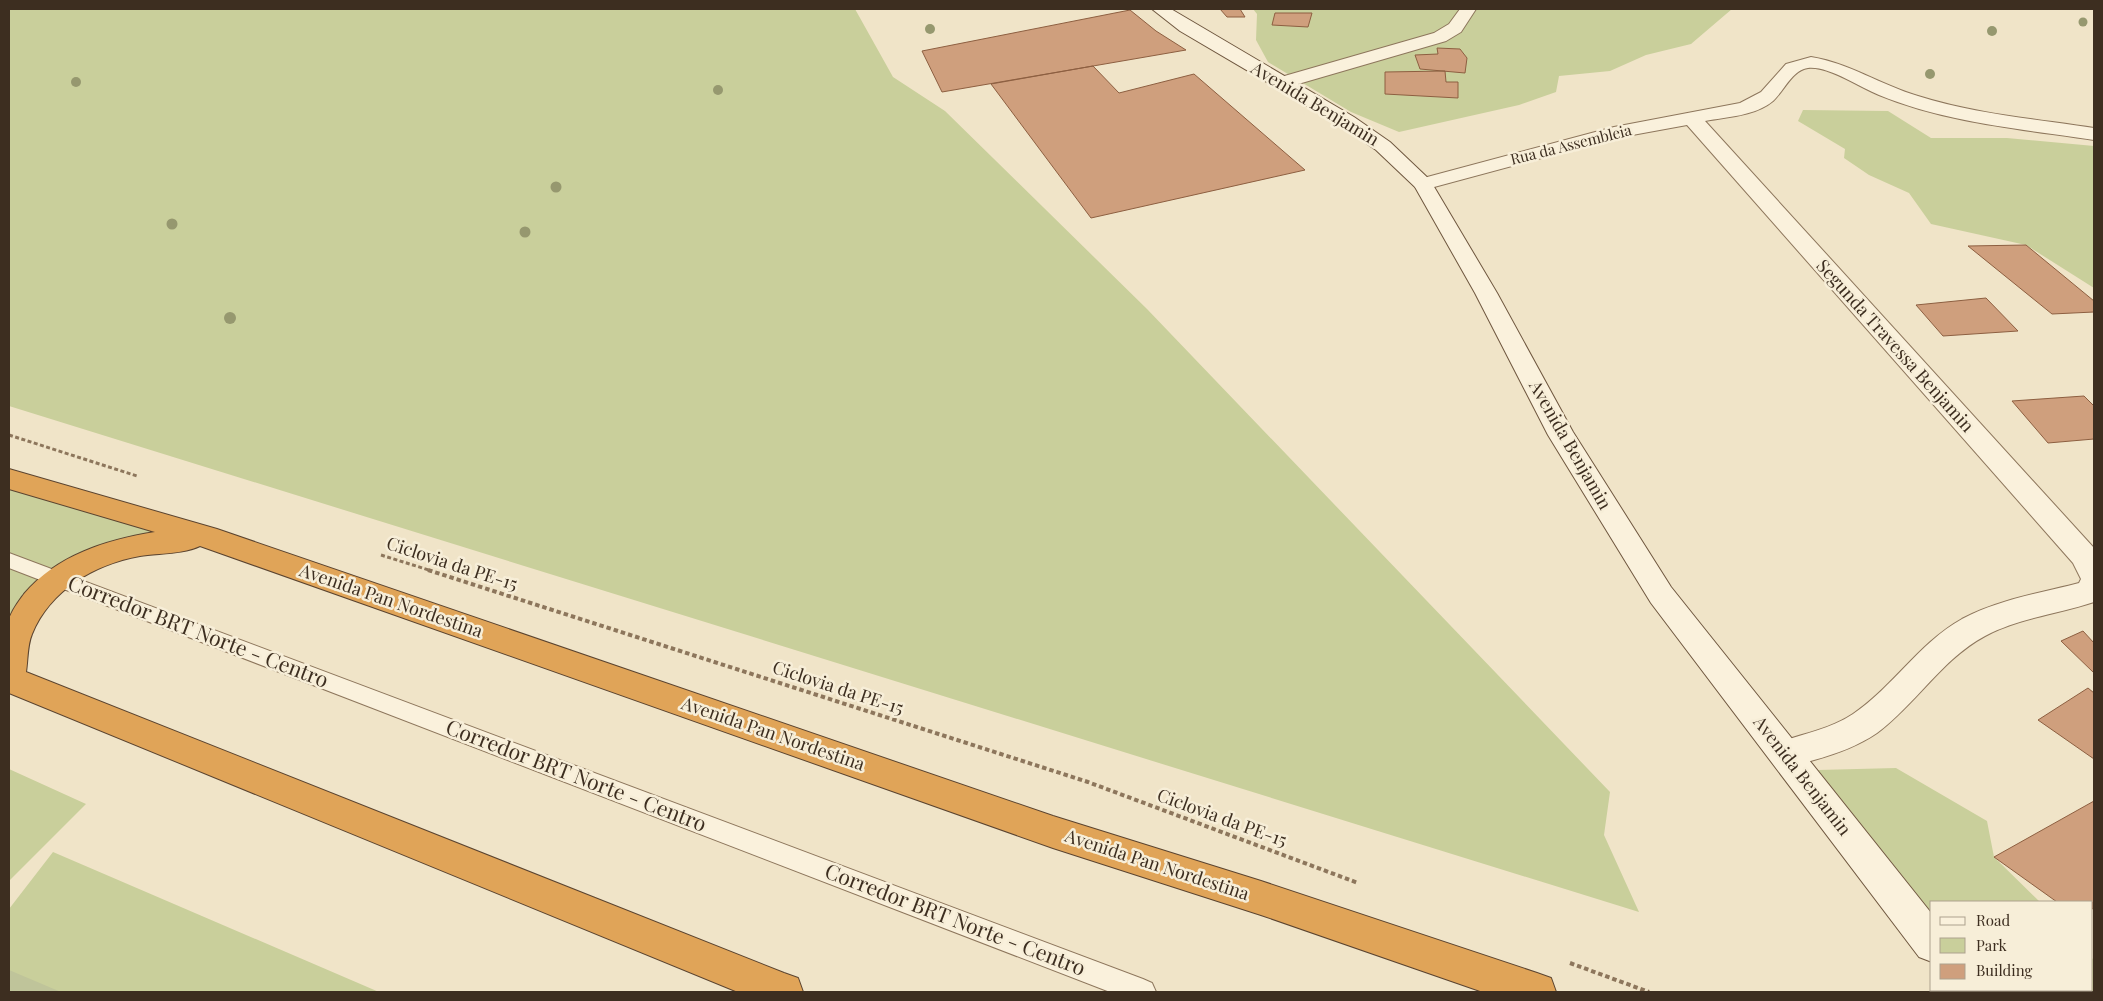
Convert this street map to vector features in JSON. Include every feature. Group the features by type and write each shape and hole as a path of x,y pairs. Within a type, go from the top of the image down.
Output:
{"highway":[{"name":"Avenida Pan Nordestina","path":"9,479 206,537 1043,828 1260,898 1536,992"},
{"path":"206,537 146,542 100,555 58,579 33,601 16,635 9,679 784,992"}],"street":[{"name":"Avenida Benjamin","path":"1160,9 1383,146 1423,184 1486,293 1561,435 1608,513 1661,594 1930,941"},
{"path":"1281,83 1440,37 1455,28 1468,9"},
{"name":"Rua da Assembleia","path":"1423,184 1614,132 1744,108 1758,103 1769,94 1794,66 1804,62 1828,66 1907,99 1951,111 2094,134"},
{"name":"Segunda Travessa Benjamin","path":"1691,118 2084,556 2094,576"},
{"path":"1786,754 1847,734 1885,707 1932,660 1972,629 2006,614 2089,592 2094,583"}],"lane":[{"name":"Corredor BRT Norte - Centro","path":"9,560 1144,992"}],"path":[{"path":"9,435 140,477"},
{"name":"Ciclovia da PE-15","path":"376,554 1088,782 1359,884"},
{"path":"1565,961 1649,992"}],"green space":[{"path":"9,9 855,9 893,77 945,111 1147,309 1610,792 1604,835 1639,912 9,406"},
{"path":"1253,9 1732,9 1691,44 1646,55 1610,71 1559,76 1556,92 1519,105 1399,132 1351,112 1268,62 1256,40 1257,14"},
{"path":"1803,110 1888,111 1931,138 2007,138 2094,146 2094,288 2026,245 1931,224 1909,193 1869,175 1844,158 1845,149 1798,121"},
{"path":"9,479 207,537 146,542 57,579 9,679"},
{"path":"1896,768 1987,821 1994,857 2039,901 1930,901 1930,910 1818,770"},
{"path":"9,769 86,804 9,881"},
{"path":"53,852 379,992 9,992 9,909"},
{"path":"2093,960 2094,961 2094,992 1995,992 2093,991"},
{"path":"9,970 61,992 9,992"}],"building":[{"path":"1220,9 1240,9 1245,17 1227,17"},
{"path":"1130,10 1156,31 1186,50 942,92 922,51"},
{"path":"1275,13 1312,13 1308,27 1272,25"},
{"path":"1437,48 1460,49 1467,58 1465,73 1420,69 1415,55 1438,54"},
{"path":"1093,66 1119,93 1194,74 1305,170 1091,218 991,84"},
{"path":"1445,71 1446,82 1458,82 1458,98 1385,94 1385,72"},
{"path":"2026,245 2094,301 2094,312 2052,314 1968,246"},
{"path":"1986,298 2018,331 1943,336 1916,305"},
{"path":"2084,396 2094,406 2094,439 2048,443 2012,401"},
{"path":"2083,631 2094,643 2094,673 2061,641"},
{"path":"2088,688 2094,693 2094,759 2038,720"},
{"path":"2094,801 2094,908 2093,901 2056,901 1994,857"}]}
